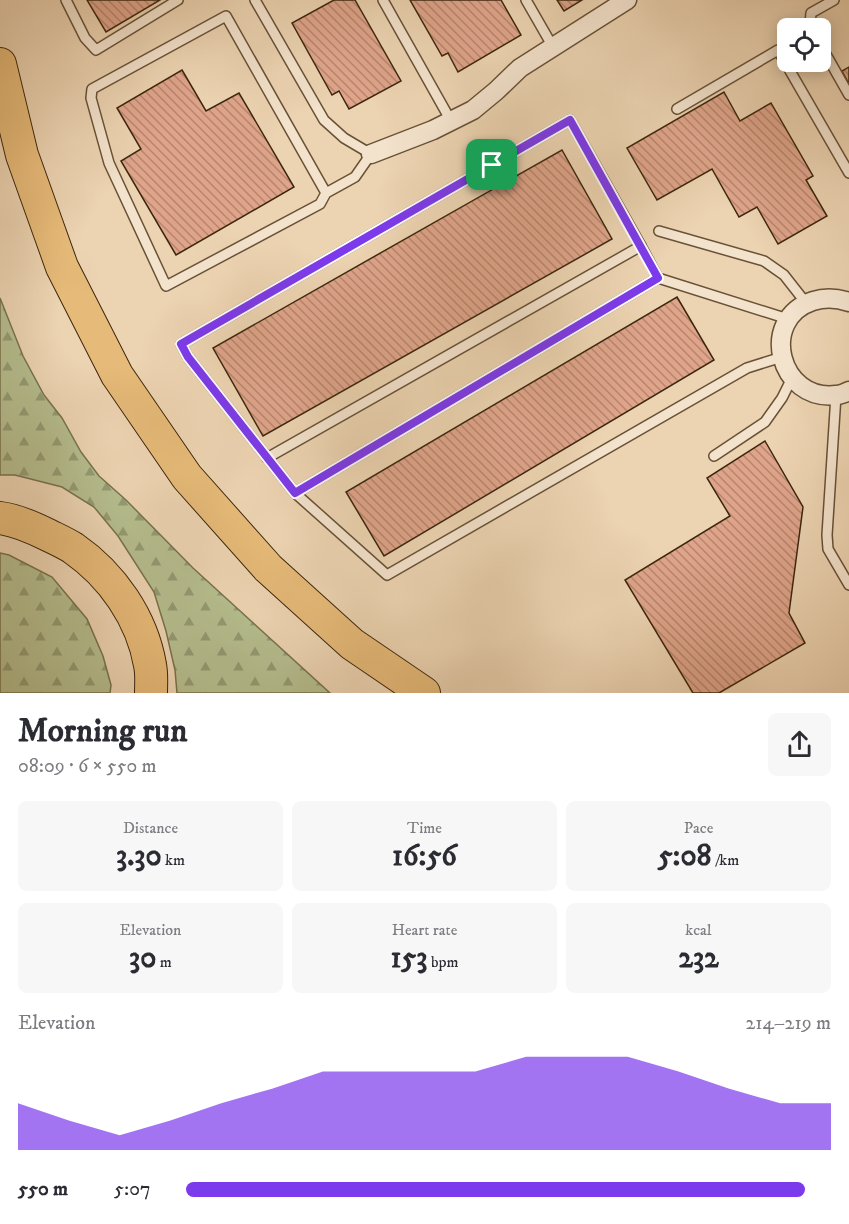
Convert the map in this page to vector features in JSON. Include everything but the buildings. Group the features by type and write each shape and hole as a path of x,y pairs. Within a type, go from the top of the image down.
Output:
{"highway":[{"path":"0,64 22,155 62,267 117,375 188,477 268,568 352,644 424,693"},
{"path":"0,518 36,529 72,547 96,567 109,582 132,612 143,638 150,666 151,693"}],"street":[{"path":"371,154 433,130 473,110 496,92 520,68 627,0"},
{"path":"842,393 819,394 804,388 792,378 786,368 780,343 788,319 806,303 822,298 838,298 849,302"}],"lane":[{"path":"66,0 85,38 96,50 178,0"},
{"path":"255,0 324,120 344,138 371,154 355,177 326,193 320,204 166,286 109,163 91,98 92,89 226,16 326,193"},
{"path":"383,0 451,121"},
{"path":"526,0 553,47"},
{"path":"811,18 811,13 834,0"},
{"path":"676,109 778,50 849,172"},
{"path":"831,63 849,95"},
{"path":"782,357 747,368 387,575 295,493 188,357 181,344 570,120 658,278 788,319"},
{"path":"659,231 764,261 784,275 806,303"},
{"path":"267,458 641,246"},
{"path":"295,493 658,278"},
{"path":"714,456 765,422 782,398 792,378"},
{"path":"842,393 827,535 828,549 849,585"}],"green space":[{"path":"0,298 23,356 44,395 62,418 81,452 99,476 193,568 330,693 177,693 175,670 154,592 118,536 94,507 62,487 15,475 0,475"},
{"path":"0,553 9,555 52,577 87,619 103,656 111,685 110,693 0,693"}],"route":[{"path":"570,120 658,278 295,493 188,357 181,344 492,165 570,120"}]}
